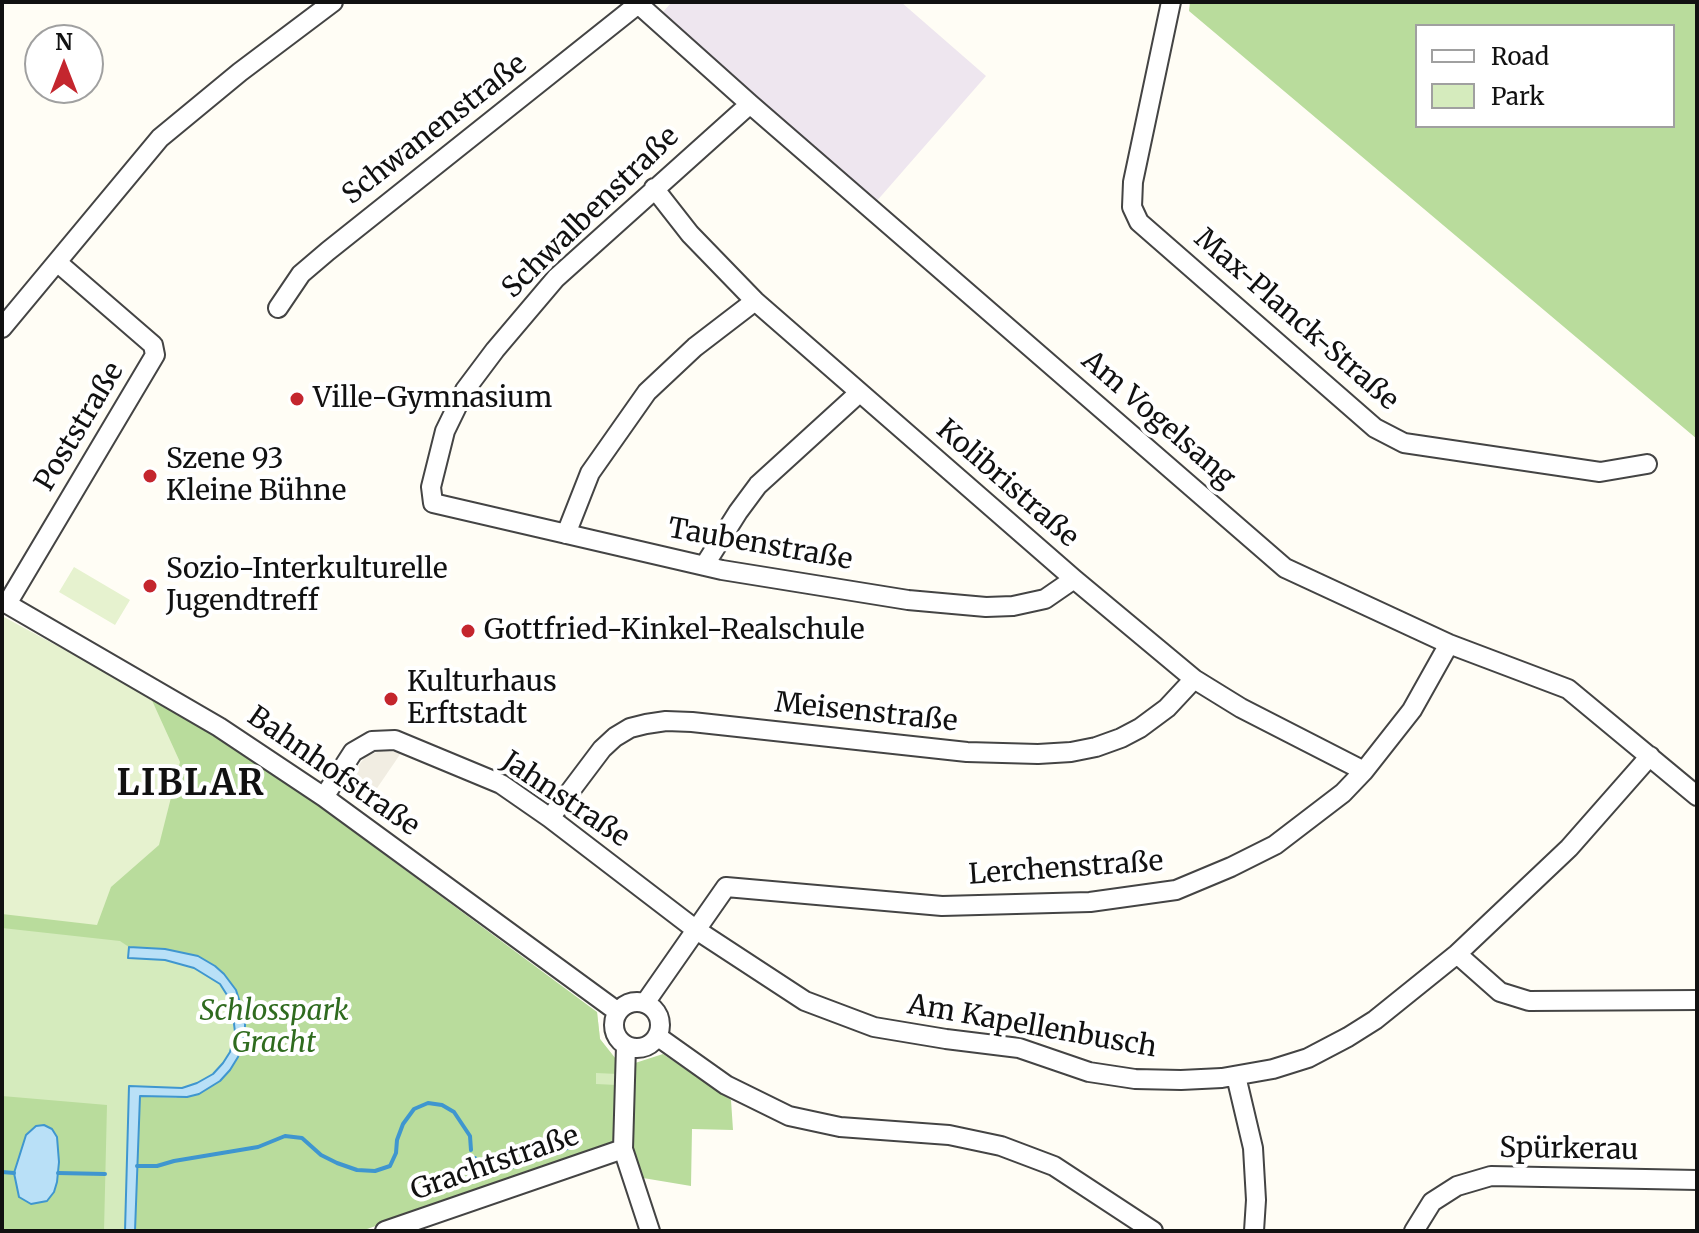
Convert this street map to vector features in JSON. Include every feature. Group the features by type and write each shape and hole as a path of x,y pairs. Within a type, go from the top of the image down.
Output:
{"street":[{"path":"2,328 160,138 240,72 333,2"},
{"name":"Max-Planck-Straße","path":"1171,2 1133,182 1132,207 1139,222 1375,428 1404,443 1600,472 1647,464"},
{"name":"Am Vogelsang","path":"637,4 1285,568 1449,644 1568,689 1697,796"},
{"name":"Schwanenstraße","path":"278,308 301,274 328,251 637,4"},
{"name":"Schwalbenstraße","path":"433,503 431,487 445,431 465,390 495,350 556,278 750,104"},
{"name":"Kolibristraße","path":"654,188 690,234 755,301 1074,579 1194,679 1241,708 1364,771"},
{"name":"Poststraße","path":"4,602 155,355 153,345 57,262"},
{"path":"566,534 590,473 647,392 695,347 755,301"},
{"path":"704,566 758,485 859,393"},
{"name":"Taubenstraße","path":"433,503 704,566 908,600 986,607 1013,606 1045,599 1074,579"},
{"name":"Bahnhofstraße","path":"4,602 219,727 324,797 618,1012"},
{"name":"Lerchenstraße","path":"645,1003 726,887 942,906 1090,902 1176,890 1275,845 1343,793 1412,710 1449,644"},
{"name":"Meisenstraße","path":"550,818 602,749 630,728 646,724 692,722 967,752 1071,752 1096,747 1140,728 1167,708 1194,679"},
{"name":"Jahnstraße","path":"324,797 353,752 372,741 395,740 501,784 695,929"},
{"name":"Am Kapellenbusch","path":"695,929 805,1001 874,1027 1019,1048 1089,1072 1135,1079 1236,1076 1308,1058 1375,1020 1457,954 1569,848 1650,756"},
{"path":"1457,954 1500,992 1529,1001 1697,1000"},
{"path":"645,1003 658,1017 660,1027 657,1036 640,1048 626,1046 614,1033 614,1020 626,1005 645,1003"},
{"path":"657,1036 726,1085 789,1116 840,1127 949,1135 1001,1146 1054,1166 1153,1231"},
{"path":"626,1046 623,1149 650,1231"},
{"path":"1236,1076 1253,1148 1254,1231"},
{"name":"Grachtstraße","path":"385,1231 623,1149"},
{"name":"Spürkerau","path":"1414,1231 1432,1202 1457,1186 1491,1176 1697,1180"}],"shaded area":[{"path":"672,2 901,2 986,76 875,203 661,14"},
{"path":"383,750 401,753 373,794 350,776 366,756"}],"green space":[{"path":"1190,2 1697,2 1697,439 1189,11"},
{"path":"74,567 130,600 115,625 59,592"},
{"path":"2,616 150,696 180,762 159,845 111,887 97,925 2,914"},
{"name":"Schlosspark Gracht","path":"150,696 218,736 319,806 597,1012 600,1039 619,1063 618,1074 596,1073 596,1084 617,1085 614,1143 361,1231 135,1231 140,1096 176,1098 230,1070 245,1034 242,1006 224,974 198,956 165,949 129,947 120,941 2,928 2,905"},
{"name":"Schlosspark Gracht","path":"2,915 597,1012 600,1039 619,1063 614,1143 361,1231 2,1231"},
{"path":"663,1054 731,1100 733,1130 692,1129 691,1186 643,1178 629,1145 632,1064"},
{"path":"2,1096 107,1105 104,1231 2,1231"}],"water":[{"path":"129,947 165,949 198,956 215,966 236,990 245,1018 245,1034 238,1057 220,1081 199,1094 187,1097 140,1096 135,1231 125,1231 129,1086 182,1088 197,1083 213,1074 223,1063 230,1052 235,1032 232,1008 220,984 194,968 165,960 128,958"},
{"path":"44,1125 52,1129 57,1137 57,1182 47,1201 31,1204 19,1197 14,1173 26,1135 36,1126"}],"waterway":[{"path":"137,1166 157,1166 258,1147 285,1136 302,1138 321,1155 337,1163 357,1170 375,1171 390,1166 403,1124 414,1109 428,1103 442,1105 454,1112 470,1136 471,1150"},
{"path":"475,1158 485,1176 567,1148"},
{"path":"2,1172 14,1173"},
{"path":"58,1173 105,1174"}],"place":[{"name":"Ville-Gymnasium","path":"297,399"},
{"name":"Szene 93 Kleine Bühne","path":"150,476"},
{"name":"Sozio-Interkulturelle Jugendtreff","path":"150,586"},
{"name":"Gottfried-Kinkel-Realschule","path":"468,631"},
{"name":"Kulturhaus Erftstadt","path":"391,699"}],"district":[{"name":"LIBLAR","path":"191,785"}]}
